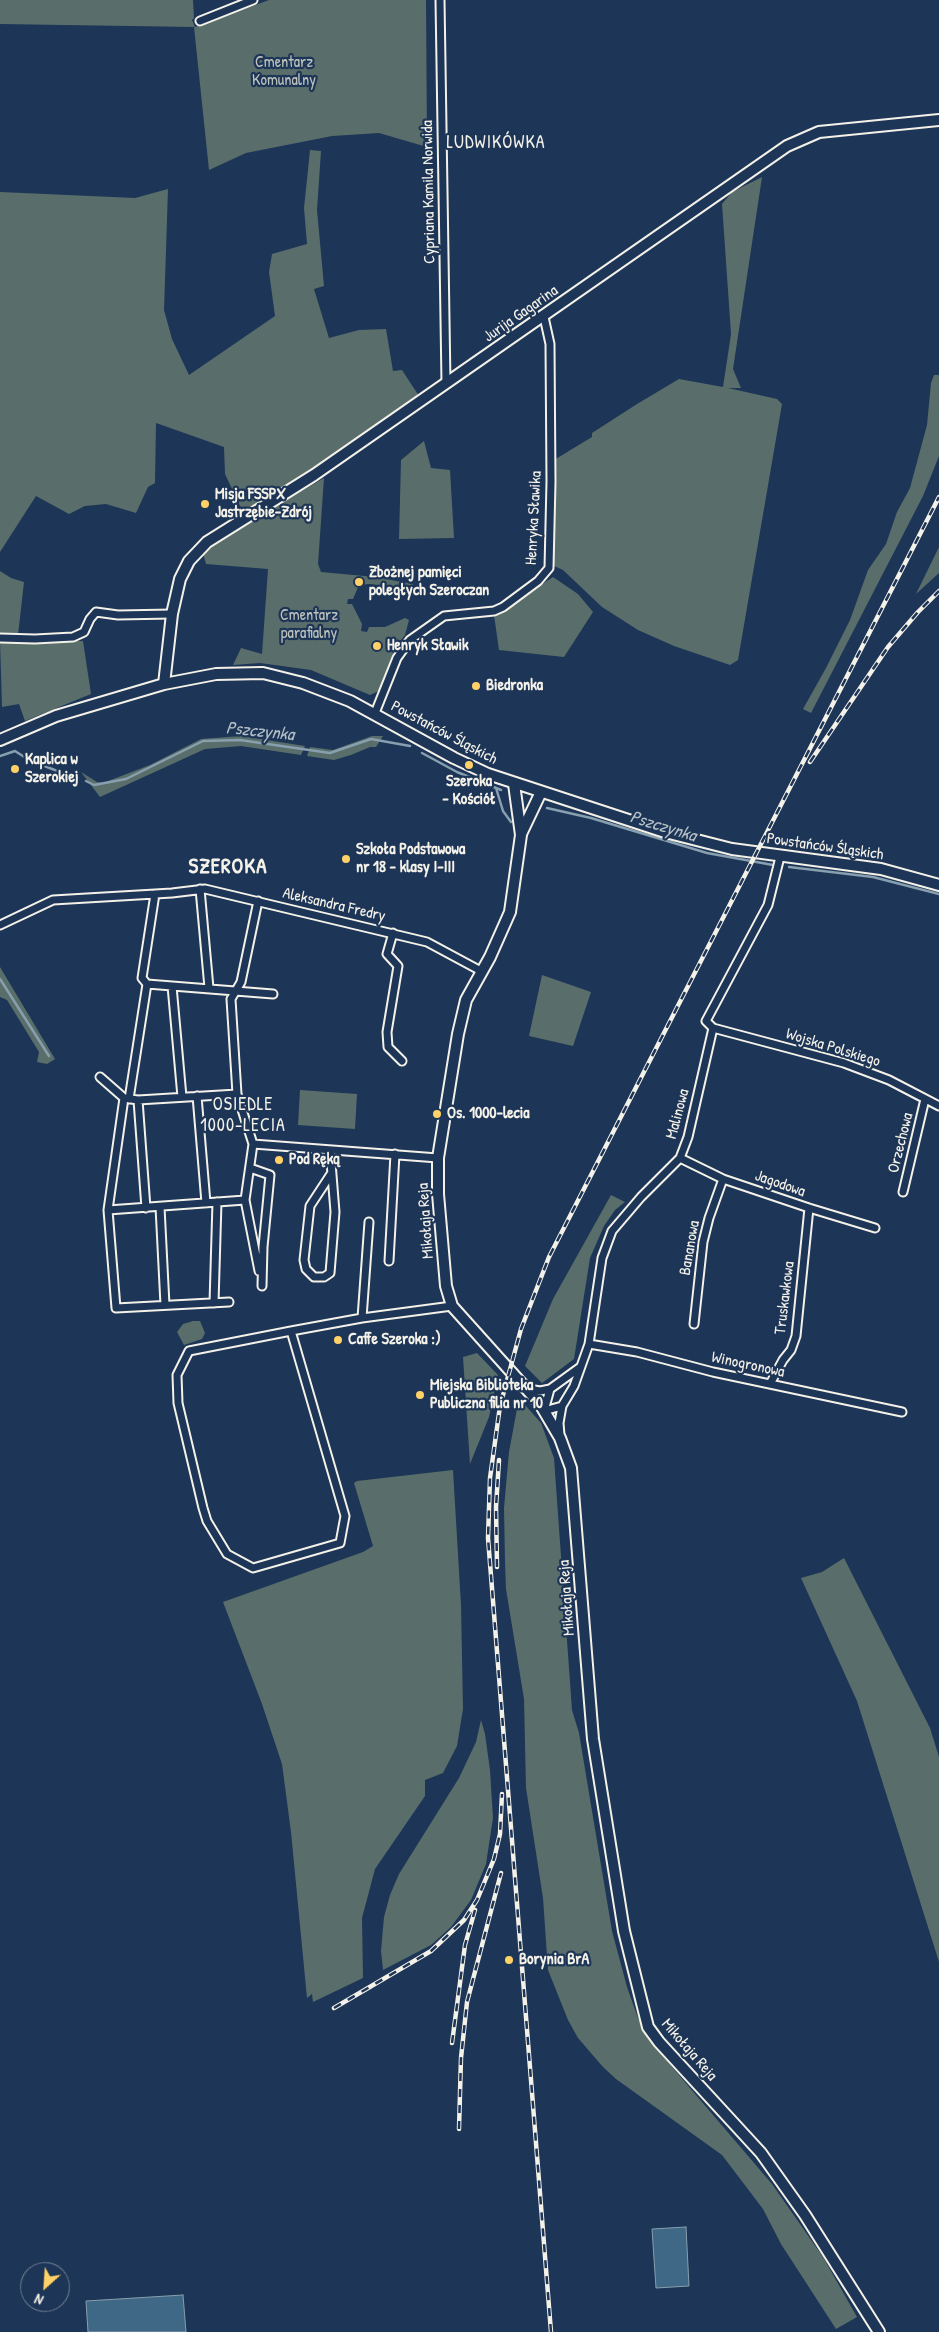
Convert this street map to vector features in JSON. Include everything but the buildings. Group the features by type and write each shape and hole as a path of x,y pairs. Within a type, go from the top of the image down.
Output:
{"street":[{"path":"200,21 253,0"},
{"name":"Cypriana Kamila Norwida","path":"440,0 446,383"},
{"name":"Jurija Gagarina","path":"164,684 172,614 184,570 194,554 207,542 314,475 544,317 787,146 804,137 840,130 939,120"},
{"name":"Henryka Sławika","path":"375,713 397,658 410,640 444,616 494,611 503,607 538,581 549,568 550,344 544,317"},
{"path":"0,638 73,637 84,632 96,612 118,615 172,614"},
{"name":"Powstańców Śląskich","path":"0,740 56,716 164,684 216,674 263,673 324,690 375,713 454,758 514,784 665,832 732,849 780,857 881,869 939,885"},
{"name":"Mikołaja Reja","path":"514,784 521,835 510,912 466,1000 458,1034 438,1158 438,1194 446,1286 452,1306 529,1389 560,1438 571,1468 594,1749 624,1931 648,2027 659,2042 761,2152 805,2215 879,2332"},
{"name":"Mikołaja Reja","path":"521,835 542,792"},
{"name":"Malinowa","path":"562,1406 574,1386 589,1344 600,1268 610,1237 624,1216 680,1158 688,1137 713,1028 706,1021 768,905 780,857"},
{"name":"Aleksandra Fredry","path":"0,925 53,900 155,894 205,888 427,942 481,972"},
{"path":"200,889 209,988"},
{"path":"155,894 142,978 147,984 274,994"},
{"path":"250,1168 270,1175 263,1247 262,1286 245,1200 253,1144 237,1094 231,999 241,982 258,901"},
{"path":"393,933 387,954 398,966 388,1032 388,1047 402,1061"},
{"path":"147,984 108,1210 116,1308 229,1302"},
{"path":"172,986 182,1097"},
{"name":"Wojska Polskiego","path":"713,1028 844,1063 889,1080 939,1106"},
{"path":"100,1077 127,1099 237,1094"},
{"path":"197,1096 206,1203"},
{"name":"Orzechowa","path":"903,1192 925,1099"},
{"path":"138,1100 146,1208"},
{"path":"253,1144 438,1158"},
{"path":"330,1150 335,1212 330,1273 324,1277 314,1277 306,1269 304,1260 310,1206 331,1174"},
{"path":"389,1261 395,1154"},
{"name":"Jagodowa","path":"680,1158 723,1179 875,1228"},
{"name":"Bananowa","path":"694,1324 703,1242 709,1218 723,1179"},
{"path":"108,1210 245,1200"},
{"path":"214,1303 217,1202"},
{"path":"160,1207 165,1305"},
{"name":"Truskawkowa","path":"770,1384 782,1360 791,1350 796,1336 809,1208"},
{"path":"362,1318 369,1222"},
{"path":"291,1331 345,1516 340,1543 252,1568 227,1554 208,1521 178,1403 177,1375 189,1351 291,1331 362,1318 452,1306"},
{"name":"Winogronowa","path":"589,1344 637,1352 770,1384 902,1412"},
{"path":"529,1389 540,1391 550,1389 579,1368"},
{"path":"544,1411 550,1389"},
{"path":"544,1411 562,1406 559,1422 560,1438"}],"green space":[{"name":"Cmentarz Komunalny","path":"0,0 193,0 194,18 192,20 195,27 269,0 426,0 427,147 379,133 332,136 246,153 209,170 194,27 0,24"},
{"path":"310,150 321,151 317,210 324,286 314,289 329,338 359,330 386,329 393,371 402,370 419,396 326,462 244,511 225,474 224,447 156,423 155,483 148,487 136,513 106,504 85,506 69,514 36,496 0,552 0,192 135,198 168,189 164,310 172,339 189,375 275,316 269,272 272,254 307,244 304,208"},
{"path":"762,177 733,369 741,388 728,388 777,399 782,404 738,660 730,665 674,646 638,630 602,607 563,570 552,565 554,460 592,437 592,433 679,379 723,387 731,334 722,204 732,192"},
{"path":"934,375 939,375 939,456 923,496 811,713 803,709 850,620 868,570 886,544 897,512 910,488 927,425 931,383"},
{"path":"424,441 431,468 450,470 454,538 399,539 401,460"},
{"name":"Cmentarz parafialny","path":"324,478 318,564 321,572 375,577 413,584 411,598 398,587 369,584 359,585 353,599 348,599 347,604 352,604 362,624 361,631 367,632 369,627 385,627 405,618 409,620 405,635 395,648 379,691 370,695 311,670 260,663 233,665 241,648 262,654 268,569 206,564 203,553 214,542"},
{"path":"939,547 939,573 916,594"},
{"path":"0,571 11,578 24,582 18,635 0,634"},
{"path":"553,577 578,594 593,612 564,657 499,650 494,615"},
{"path":"0,641 83,641 91,694 25,721 19,704 2,707"},
{"path":"241,736 305,746 301,755 241,746 205,749 100,797 81,772 97,782 103,783 150,765 201,739"},
{"path":"372,736 383,736 376,747 370,747 351,755 334,760 307,756 310,747 333,750"},
{"path":"0,967 55,1059 47,1064 37,1062 39,1052 7,1000 0,997"},
{"path":"542,975 591,992 573,1046 529,1036"},
{"path":"300,1090 357,1094 355,1129 298,1125"},
{"path":"611,1195 625,1202 615,1210 604,1226 590,1258 574,1359 542,1383 525,1366 553,1299"},
{"path":"200,1321 205,1333 202,1339 184,1345 177,1332 183,1324"},
{"path":"477,1353 498,1375 489,1417 470,1464 463,1357"},
{"path":"519,1398 541,1423 554,1458 572,1710 579,1733 612,1931 627,1987 638,2018 649,2040 772,2184 823,2257 857,2317 836,2329 781,2244 763,2209 722,2155 616,2079 603,2067 578,2038 568,2020 548,1970 543,1898 526,1788 524,1699 506,1589 504,1508 509,1452"},
{"path":"453,1470 461,1605 463,1709 457,1746 443,1773 425,1780 425,1796 375,1869 362,1918 363,1978 313,2002 312,1994 307,1998 291,1832 282,1764 262,1704 223,1602 363,1552 373,1546 354,1483 357,1481"},
{"path":"844,1558 930,1728 939,1757 939,1962 857,1701 801,1578 822,1572"},
{"path":"481,1720 490,1770 493,1818 486,1864 471,1900 451,1927 431,1945 383,1970 381,1951 384,1917 390,1895 399,1874 459,1778 476,1742"}],"water":[{"path":"686,2227 689,2286 656,2288 652,2229"},
{"path":"183,2295 186,2332 88,2332 86,2301"}],"waterway":[{"name":"Pszczynka","path":"86,781 94,785 126,779 203,741 240,740 330,753 371,739 410,746"},
{"name":"Pszczynka","path":"0,756 15,751 29,760 65,774"},
{"name":"Pszczynka","path":"422,753 457,772 501,790"},
{"path":"496,788 503,811 511,822"},
{"name":"Pszczynka","path":"547,808 591,818 707,853 773,865"},
{"name":"Pszczynka","path":"789,867 873,877 939,894"},
{"path":"0,979 49,1056"}],"railway":[{"path":"551,2332 488,1538 490,1478 500,1406 521,1329 549,1257 939,497"},
{"path":"810,762 888,647 939,591"},
{"path":"497,1567 496,1507 499,1460"},
{"path":"334,2008 431,1951 464,1920 477,1900 494,1859 500,1834 502,1794"},
{"path":"459,2129 461,2058 467,2002 501,1873"},
{"path":"452,2043 465,1945 475,1910"}],"place":[{"name":"Misja FSSPX Jastrzębie-Zdrój","path":"205,504"},
{"name":"Zbożnej pamięci poległych Szeroczan","path":"359,582"},
{"name":"Henryk Sławik","path":"377,646"},
{"name":"Biedronka","path":"476,686"},
{"name":"Szeroka - Kościół","path":"469,765"},
{"name":"Kaplica w Szerokiej","path":"15,769"},
{"name":"Szkoła Podstawowa nr 18 - klasy I-III","path":"346,859"},
{"name":"Os. 1000-lecia","path":"437,1114"},
{"name":"Pod Ręką","path":"279,1160"},
{"name":"Caffe Szeroka :)","path":"338,1340"},
{"name":"Miejska Biblioteka Publiczna filia nr 10","path":"420,1395"},
{"name":"Borynia BrA","path":"509,1960"}],"district":[{"name":"LUDWIKÓWKA","path":"496,143"},
{"name":"SZEROKA","path":"228,867"},
{"name":"OSIEDLE 1000-LECIA","path":"243,1115"}]}
